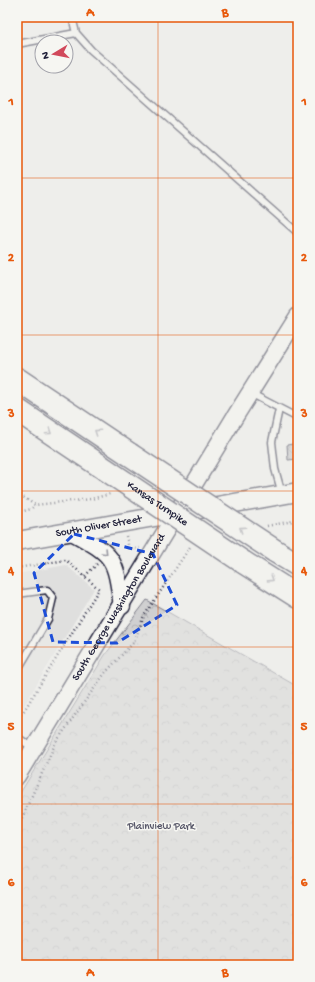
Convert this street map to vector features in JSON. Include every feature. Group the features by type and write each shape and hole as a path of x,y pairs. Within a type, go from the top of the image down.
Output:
{"highway":[{"path":"17,379 298,565"},
{"name":"Kansas Turnpike","path":"17,410 243,562 298,597"}],"main road":[{"name":"South Oliver Street","path":"17,541 290,494"}],"street":[{"name":"South George Washington Boulevard","path":"17,776 298,316"},
{"path":"72,532 100,547 108,554 117,571 122,606"}],"lane":[{"path":"72,17 76,32 91,50 298,233"},
{"path":"295,17 298,30"},
{"path":"17,44 76,32"},
{"path":"250,393 298,418"},
{"path":"279,409 272,442 275,469 290,494"},
{"path":"17,594 41,590 50,592 53,598 48,619 17,671"},
{"path":"17,737 34,749"}],"path":[{"path":"17,493 35,505 91,500 113,493"},
{"path":"17,512 31,510 35,505"},
{"path":"17,829 56,742 105,673 134,642 144,616 191,546 188,540"},
{"path":"128,544 129,549 136,548"},
{"path":"17,568 66,560 99,588 17,722"},
{"path":"84,576 98,562"}],"highlighted area":[{"path":"74,534 153,554 177,605 117,643 53,642 34,573"}],"shaded area":[{"path":"66,565 94,589 17,717 17,574"}],"green space":[{"name":"Plainview Park","path":"147,600 298,687 298,965 17,965 17,798 105,655"}],"building":[{"path":"298,443 298,459 288,460 287,445"}]}
